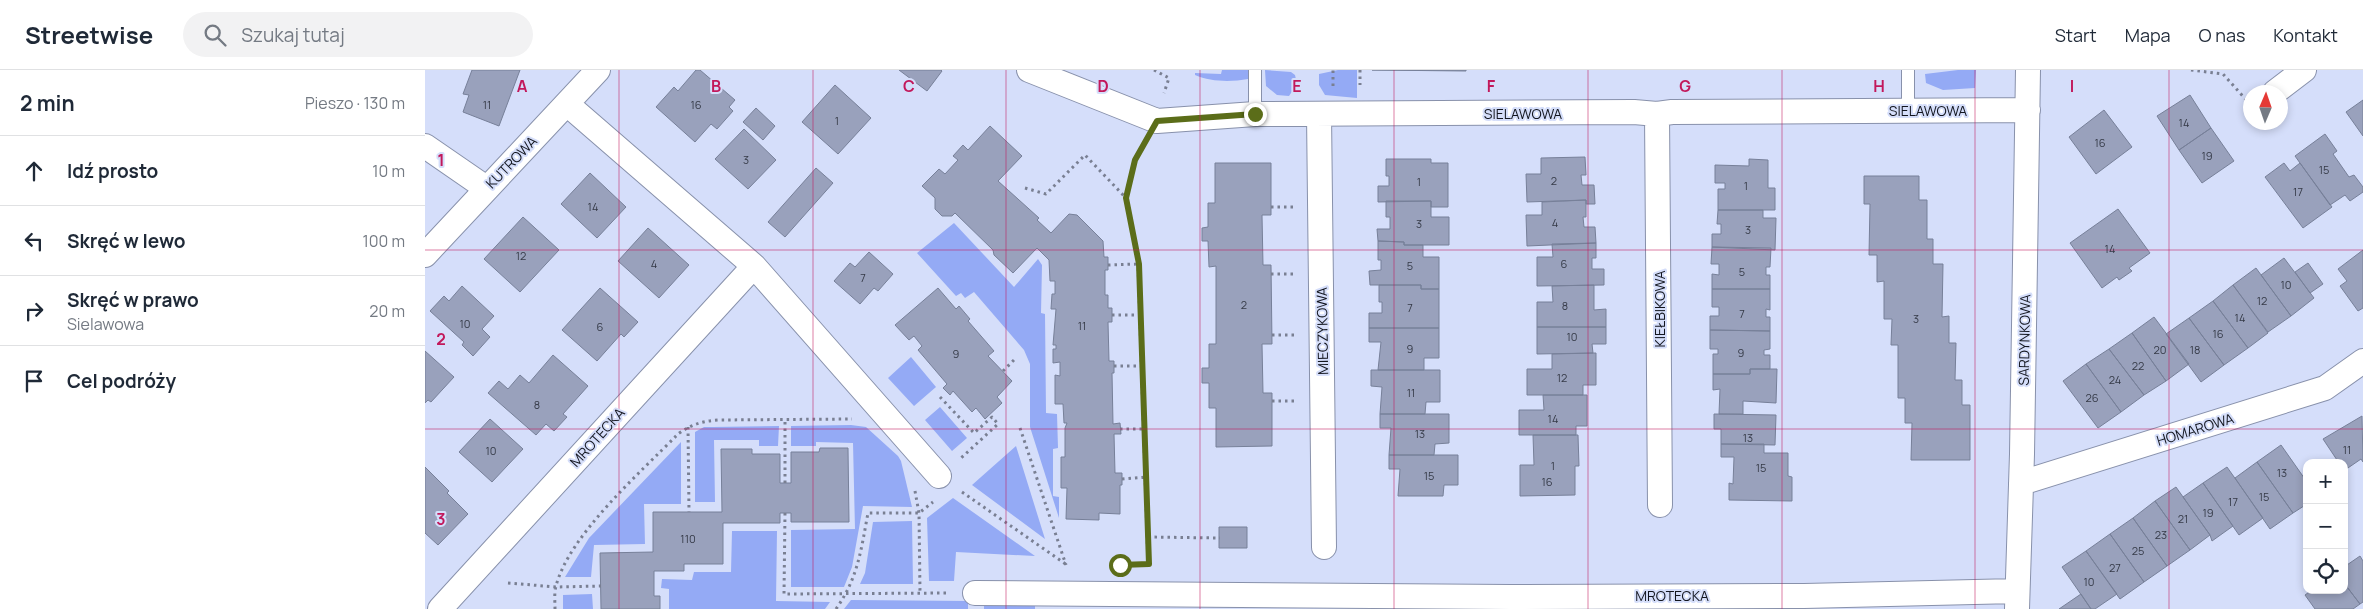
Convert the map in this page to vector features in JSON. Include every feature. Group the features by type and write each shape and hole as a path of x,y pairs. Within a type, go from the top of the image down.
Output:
{"street":[{"name":"KUTROWA","path":"425,255 485,188 598,70"},
{"name":"SIELAWOWA","path":"1029,70 1157,121 1255,114 1634,112 1657,114 1673,112 2028,110"},
{"name":"SARDYNKOWA","path":"2017,600 2021,484 2028,70"},
{"path":"2284,85 2304,70"},
{"path":"567,104 754,266 946,471"},
{"name":"MIECZYKOWA","path":"1319,114 1324,547"},
{"name":"KIEŁBIKOWA","path":"1657,114 1660,504"},
{"path":"425,146 485,188"},
{"name":"MROTECKA","path":"440,609 754,266"},
{"name":"HOMAROWA","path":"2021,484 2325,388 2363,362"},
{"name":"MROTECKA","path":"975,593 1805,596 2017,600"}],"lane":[{"path":"1255,70 1255,114"},
{"path":"1908,70 1908,110"}],"path":[{"path":"1333,70 1333,86"},
{"path":"2191,70 2223,74 2243,97"},
{"path":"1139,564 1149,564 1147,477 1141,366 1139,264 1126,198 1135,160 1157,121"},
{"path":"1025,188 1046,194 1085,155 1126,198"},
{"path":"1271,207 1288,207"},
{"path":"1108,264 1139,264"},
{"path":"1271,274 1287,274"},
{"path":"1112,315 1141,315"},
{"path":"1272,335 1289,335"},
{"path":"1003,372 1016,358"},
{"path":"1114,366 1141,366"},
{"path":"940,397 974,433 992,417 998,424 946,471"},
{"path":"1272,401 1288,401"},
{"path":"785,419 785,483"},
{"path":"555,609 556,587 563,569 584,532 678,434 688,426 700,421 719,420 851,419"},
{"path":"688,426 689,512"},
{"path":"1020,428 1066,565"},
{"path":"1120,429 1144,429"},
{"path":"1122,479 1147,477"},
{"path":"961,492 1066,565 1075,565"},
{"path":"836,609 847,593 858,569 867,513 919,513 934,501"},
{"path":"785,513 784,594 975,593"},
{"path":"919,513 921,593"},
{"path":"1148,537 1219,538"},
{"path":"508,582 556,587 601,586"}],"shaded area":[{"path":"1222,70 1248,70 1248,79 1221,81 1195,75 1195,73 1221,74"},
{"path":"1265,70 1291,72 1295,75 1297,84 1289,96 1277,95 1266,86"},
{"path":"1338,70 1357,70 1357,98 1325,95 1319,85 1319,74"},
{"path":"1976,70 1975,88 1943,90 1926,83 1925,74"},
{"path":"954,223 1014,287 1038,259 1042,265 1041,313 1045,314 1046,413 1057,414 1058,448 1053,449 1053,496 1059,497 1059,518 1030,427 1030,364 1024,350 974,292 965,298 961,293 956,296 917,253"},
{"path":"911,357 936,387 914,406 888,378"},
{"path":"940,407 967,438 952,451 925,420"},
{"path":"851,425 866,427 898,456 901,461 912,507 863,506 852,567 844,587 791,587 791,530 855,529 853,443 816,442 816,446 791,446 791,426"},
{"path":"779,426 778,446 759,446 759,440 714,440 715,502 695,502 695,432 704,427"},
{"path":"681,442 681,504 644,504 645,544 594,545 591,577 565,577 589,538"},
{"path":"1016,446 1045,539 972,485"},
{"path":"953,498 1035,556 956,552 954,581 929,581 927,518"},
{"path":"912,521 913,584 860,584 865,573 873,522"},
{"path":"732,531 777,531 776,601 830,602 825,609 669,609 669,589 661,588 662,579 692,580 694,572 731,572"},
{"path":"592,594 593,609 563,609 563,595"},
{"path":"1035,599 1035,609 984,609 984,601"},
{"path":"851,600 968,601 968,609 844,609"}],"building":[{"path":"472,70 520,70 499,126 463,112 469,95 463,94"},
{"path":"696,70 700,70 735,100 729,107 733,111 717,129 711,124 695,142 656,107 674,87 678,91"},
{"path":"899,70 941,70 942,71 927,91"},
{"path":"1372,70 1466,70 1466,71"},
{"path":"835,85 871,118 838,154 802,122"},
{"path":"2190,95 2211,128 2179,150 2157,116"},
{"path":"2363,100 2363,136 2346,112"},
{"path":"756,108 775,126 763,140 743,122"},
{"path":"2104,110 2132,147 2096,174 2069,137"},
{"path":"990,126 1022,156 998,181 1039,218 1037,220 1051,233 1069,214 1077,215 1103,241 1104,257 1108,257 1108,270 1105,270 1105,295 1108,295 1108,308 1112,308 1112,322 1108,322 1109,361 1114,361 1114,373 1112,373 1113,424 1120,423 1121,434 1114,434 1115,473 1122,473 1120,514 1099,513 1099,520 1066,519 1067,488 1061,488 1061,457 1065,457 1065,428 1067,423 1064,423 1063,404 1055,404 1055,375 1060,376 1060,362 1053,363 1053,349 1056,349 1056,345 1053,345 1056,309 1051,309 1052,294 1055,294 1055,281 1050,281 1049,260 1037,248 1013,273 994,255 993,250 955,213 952,216 942,216 935,209 935,198 922,186 939,169 945,174 958,160 953,156 963,145 968,150"},
{"path":"2211,128 2234,161 2202,183 2179,150"},
{"path":"744,129 776,160 748,189 715,159"},
{"path":"2325,134 2337,151 2333,154 2349,177 2354,175 2363,187 2363,192 2350,201 2345,195 2330,205 2295,156"},
{"path":"1585,157 1586,175 1581,175 1582,185 1594,185 1595,204 1586,204 1586,200 1527,202 1526,174 1541,174 1541,158"},
{"path":"1386,159 1431,159 1431,163 1448,163 1448,207 1431,207 1431,201 1378,202 1378,186 1389,186 1389,176 1386,176"},
{"path":"1749,159 1768,160 1768,188 1775,188 1775,210 1718,210 1718,189 1725,189 1725,183 1715,183 1715,165 1749,166"},
{"path":"1215,163 1271,163 1271,215 1262,215 1263,265 1271,265 1272,344 1262,344 1263,393 1272,393 1272,446 1216,447 1216,408 1209,408 1209,383 1202,383 1202,368 1209,368 1209,344 1216,344 1216,266 1209,267 1208,241 1202,241 1202,228 1208,227 1208,203 1215,203"},
{"path":"2284,163 2290,171 2300,163 2332,207 2303,228 2265,177"},
{"path":"816,168 833,183 785,237 768,222"},
{"path":"590,173 626,207 597,238 561,204"},
{"path":"1864,176 1919,176 1919,200 1927,200 1927,239 1933,239 1933,264 1943,264 1942,317 1949,316 1949,343 1956,343 1955,380 1962,380 1962,405 1970,405 1970,460 1911,460 1912,423 1905,423 1905,398 1898,398 1898,345 1891,345 1892,319 1884,319 1884,281 1877,282 1877,255 1869,255 1870,204 1864,204"},
{"path":"1586,200 1586,217 1583,217 1584,227 1595,227 1596,243 1527,246 1526,215 1542,215 1542,202"},
{"path":"1386,201 1431,201 1431,217 1449,217 1449,245 1404,245 1404,242 1378,241 1377,229 1390,229 1390,217 1386,217"},
{"path":"2118,209 2150,253 2129,268 2132,271 2119,280 2117,277 2102,288 2070,243"},
{"path":"1718,210 1763,210 1763,218 1776,218 1775,250 1712,247 1712,234 1721,234 1721,224 1717,224"},
{"path":"523,217 559,250 520,292 484,259"},
{"path":"648,228 689,265 659,298 618,261"},
{"path":"1378,241 1404,242 1404,245 1423,245 1423,257 1439,257 1439,289 1421,289 1421,285 1370,285 1369,271 1381,270 1381,260 1378,260"},
{"path":"1596,243 1596,258 1592,258 1592,269 1604,269 1604,285 1537,286 1537,257 1553,257 1552,244"},
{"path":"1712,247 1771,248 1770,267 1766,267 1766,275 1770,275 1770,289 1712,289 1712,274 1719,275 1719,264 1711,264"},
{"path":"2363,250 2363,308 2358,311 2340,286 2347,281 2338,269"},
{"path":"869,252 893,274 878,291 874,288 860,304 834,281 850,263 855,267"},
{"path":"2284,258 2314,298 2291,316 2261,275"},
{"path":"2308,263 2323,284 2310,293 2295,272"},
{"path":"2256,268 2291,316 2268,332 2233,285"},
{"path":"1379,285 1421,285 1421,289 1439,289 1439,328 1369,328 1369,313 1382,313 1382,302 1379,302"},
{"path":"1594,285 1594,310 1606,309 1606,327 1537,327 1537,302 1553,302 1552,286"},
{"path":"2233,285 2268,333 2248,348 2213,301"},
{"path":"462,286 494,316 482,329 490,337 473,356 462,345 464,342 430,311 444,296 449,301"},
{"path":"600,288 638,322 624,337 621,334 597,361 562,330"},
{"path":"938,288 956,309 959,306 970,319 968,321 994,351 988,356 1012,381 997,397 1002,403 985,419 976,408 972,412 953,391 950,395 943,388 947,384 918,350 922,346 914,336 909,340 895,325"},
{"path":"1712,289 1770,289 1770,310 1766,309 1766,317 1770,317 1770,331 1710,330 1710,316 1719,316 1719,307 1712,307"},
{"path":"2213,301 2248,348 2224,365 2189,318"},
{"path":"2154,317 2189,364 2166,381 2132,333"},
{"path":"2189,318 2224,365 2201,382 2166,334"},
{"path":"1537,327 1606,327 1606,344 1592,344 1593,353 1537,354"},
{"path":"1369,328 1439,328 1439,358 1424,358 1424,370 1378,370 1381,342 1369,342"},
{"path":"1710,330 1770,331 1770,349 1764,350 1764,355 1770,355 1770,369 1750,369 1750,374 1713,374 1713,354 1718,354 1718,349 1710,349"},
{"path":"2132,333 2166,381 2144,395 2109,349"},
{"path":"2109,349 2144,395 2121,412 2086,364"},
{"path":"425,351 454,377 431,402 428,400 425,403"},
{"path":"1596,353 1596,385 1583,385 1583,395 1527,395 1527,369 1552,369 1552,354"},
{"path":"553,355 588,386 563,414 567,417 554,431 546,424 536,435 488,393 499,381 508,389 520,375 529,383"},
{"path":"2086,364 2121,412 2098,428 2063,381"},
{"path":"1750,369 1777,369 1776,403 1743,401 1743,414 1719,414 1720,389 1713,390 1713,374 1750,374"},
{"path":"1371,370 1440,370 1440,402 1426,402 1425,414 1380,414 1382,387 1371,386"},
{"path":"1543,395 1587,395 1587,426 1576,426 1576,435 1519,435 1519,410 1544,410"},
{"path":"1380,414 1449,414 1449,443 1435,444 1434,455 1389,455 1391,428 1380,428"},
{"path":"1714,414 1776,415 1775,445 1721,444 1721,429 1714,429"},
{"path":"2362,416 2363,462 2361,459 2348,468 2348,459 2336,459 2323,439"},
{"path":"490,419 523,449 492,482 459,452"},
{"path":"1533,435 1578,435 1579,466 1575,466 1575,495 1520,496 1520,465 1534,465"},
{"path":"1721,444 1764,444 1764,453 1788,453 1788,476 1792,477 1792,501 1729,500 1729,483 1733,484 1734,457 1721,457"},
{"path":"2281,445 2303,476 2303,507 2293,513 2257,462"},
{"path":"820,448 848,448 849,522 791,522 791,513 780,513 780,523 723,523 723,564 684,564 684,571 654,571 654,596 660,596 660,609 601,609 600,553 653,552 653,512 722,512 721,449 752,449 752,454 780,454 780,483 791,483 791,452 819,452"},
{"path":"1389,455 1458,455 1458,485 1444,485 1443,496 1398,496 1400,469 1389,469"},
{"path":"2257,462 2293,513 2270,529 2235,478"},
{"path":"425,467 449,491 447,493 468,514 438,545 425,533"},
{"path":"2227,467 2263,518 2239,535 2203,483"},
{"path":"2203,483 2233,526 2212,541 2210,535 2183,497"},
{"path":"2176,487 2210,535 2190,550 2155,501"},
{"path":"2155,501 2190,550 2167,566 2133,518"},
{"path":"2133,518 2167,566 2144,582 2110,534"},
{"path":"1219,527 1247,527 1247,548 1219,548"},
{"path":"2110,534 2144,582 2120,599 2086,551"},
{"path":"2086,551 2117,594 2095,609 2091,609 2062,567"},
{"path":"2360,556 2363,561 2363,602 2360,604 2348,588 2348,564"},
{"path":"2348,588 2360,604 2353,609 2315,609 2305,595 2348,594"},
{"path":"2081,594 2091,609 2059,609"}],"route":[{"path":"1120,565 1149,564 1139,264 1126,198 1135,160 1157,121 1255,114"}]}
